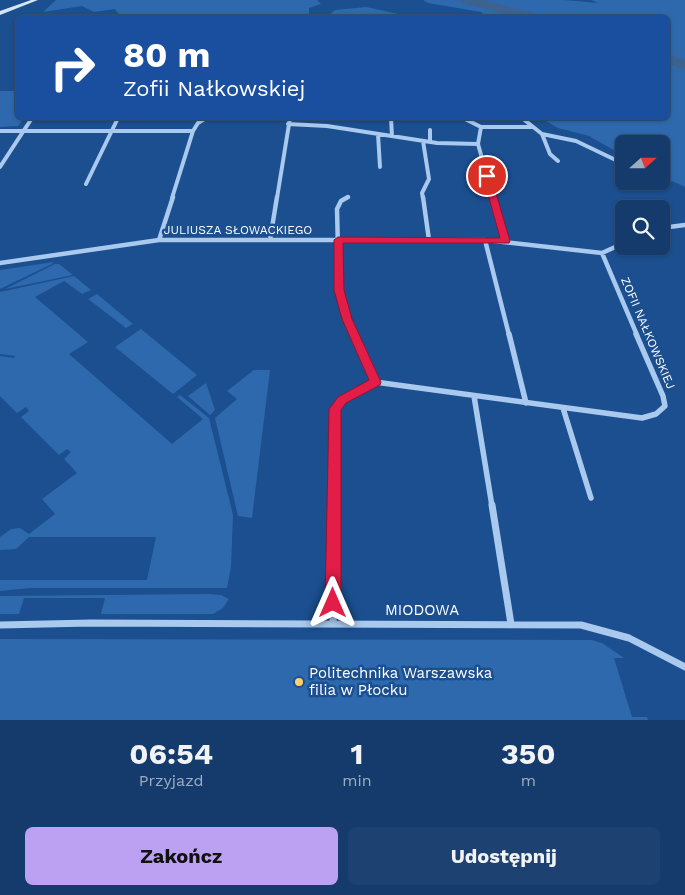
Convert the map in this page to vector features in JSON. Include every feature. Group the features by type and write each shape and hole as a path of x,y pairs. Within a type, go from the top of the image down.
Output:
{"main road":[{"path":"0,13 36,0"}],"street":[{"path":"0,167 31,120"},
{"path":"86,184 117,120"},
{"path":"159,240 194,131 198,123 203,120"},
{"path":"270,240 289,120"},
{"path":"390,120 392,136"},
{"path":"467,120 481,127 532,127"},
{"path":"524,120 542,134 576,141 615,160"},
{"path":"288,124 327,126 430,142 478,144"},
{"path":"481,127 478,144 505,241"},
{"path":"430,130 430,142"},
{"path":"0,131 194,131"},
{"path":"378,134 380,168"},
{"path":"542,134 550,154 558,161"},
{"path":"423,141 429,180 422,194 430,240"},
{"path":"333,624 335,409 342,400 375,382 347,319 339,290 337,208 341,201 348,197"},
{"path":"670,227 685,225"},
{"name":"JULIUSZA SŁOWACKIEGO","path":"0,263 159,240 485,240 602,253"},
{"path":"485,240 526,403"},
{"path":"602,253 615,246"},
{"name":"ZOFII NAŁKOWSKIEJ","path":"375,382 638,418 650,418 659,414 665,406 663,396 602,253"},
{"path":"474,396 511,624"},
{"path":"563,408 591,498"},
{"name":"MIODOWA","path":"0,625 581,625 629,638 685,667"}],"shaded area":[{"path":"56,0 317,0 321,4 309,8 309,15 120,15 115,9 94,12 82,6 43,12"},
{"path":"423,0 564,0 598,3 591,0 685,0 685,187 670,180 670,135 615,135 615,151 589,136 558,128 544,120 670,120 670,15 484,15 481,12 428,3"},
{"path":"366,7 403,15 329,15 335,10"},
{"path":"0,91 15,91 15,120 22,120 18,126 0,127"},
{"path":"54,262 52,264 0,289 0,270"},
{"path":"55,264 59,264 73,275 5,289"},
{"path":"74,276 91,290 82,294 64,281 35,297 88,342 69,354 172,444 203,419 177,397 180,395 209,418 233,515 231,567 227,588 30,588 0,591 0,580 147,580 156,537 29,537 16,549 0,550 0,537 11,529 20,528 29,534 55,514 42,499 77,473 64,459 71,452 67,449 59,455 21,417 29,411 26,407 17,413 0,396 0,356 14,358 15,356 0,354 0,292"},
{"path":"97,294 133,324 126,328 88,299"},
{"path":"141,329 197,375 173,394 115,347"},
{"path":"254,370 270,370 252,518 238,516 215,418 237,399 227,391"},
{"path":"206,383 215,410 210,415 188,396"},
{"path":"221,595 229,599 223,608 213,614 101,614 105,598 24,598 19,614 0,614 0,596"},
{"name":"Politechnika Warszawska filia w Płocku","path":"0,639 592,640 602,643 624,658 614,658 632,717 647,717 648,720 0,720"}],"waterway":[{"path":"467,0 524,15"},
{"path":"670,60 685,65"}],"place":[{"name":"Politechnika Warszawska filia w Płocku","path":"299,682"}],"route":[{"path":"333,603 335,409 342,400 375,382 347,319 339,290 338,240 505,241 487,176"}]}
